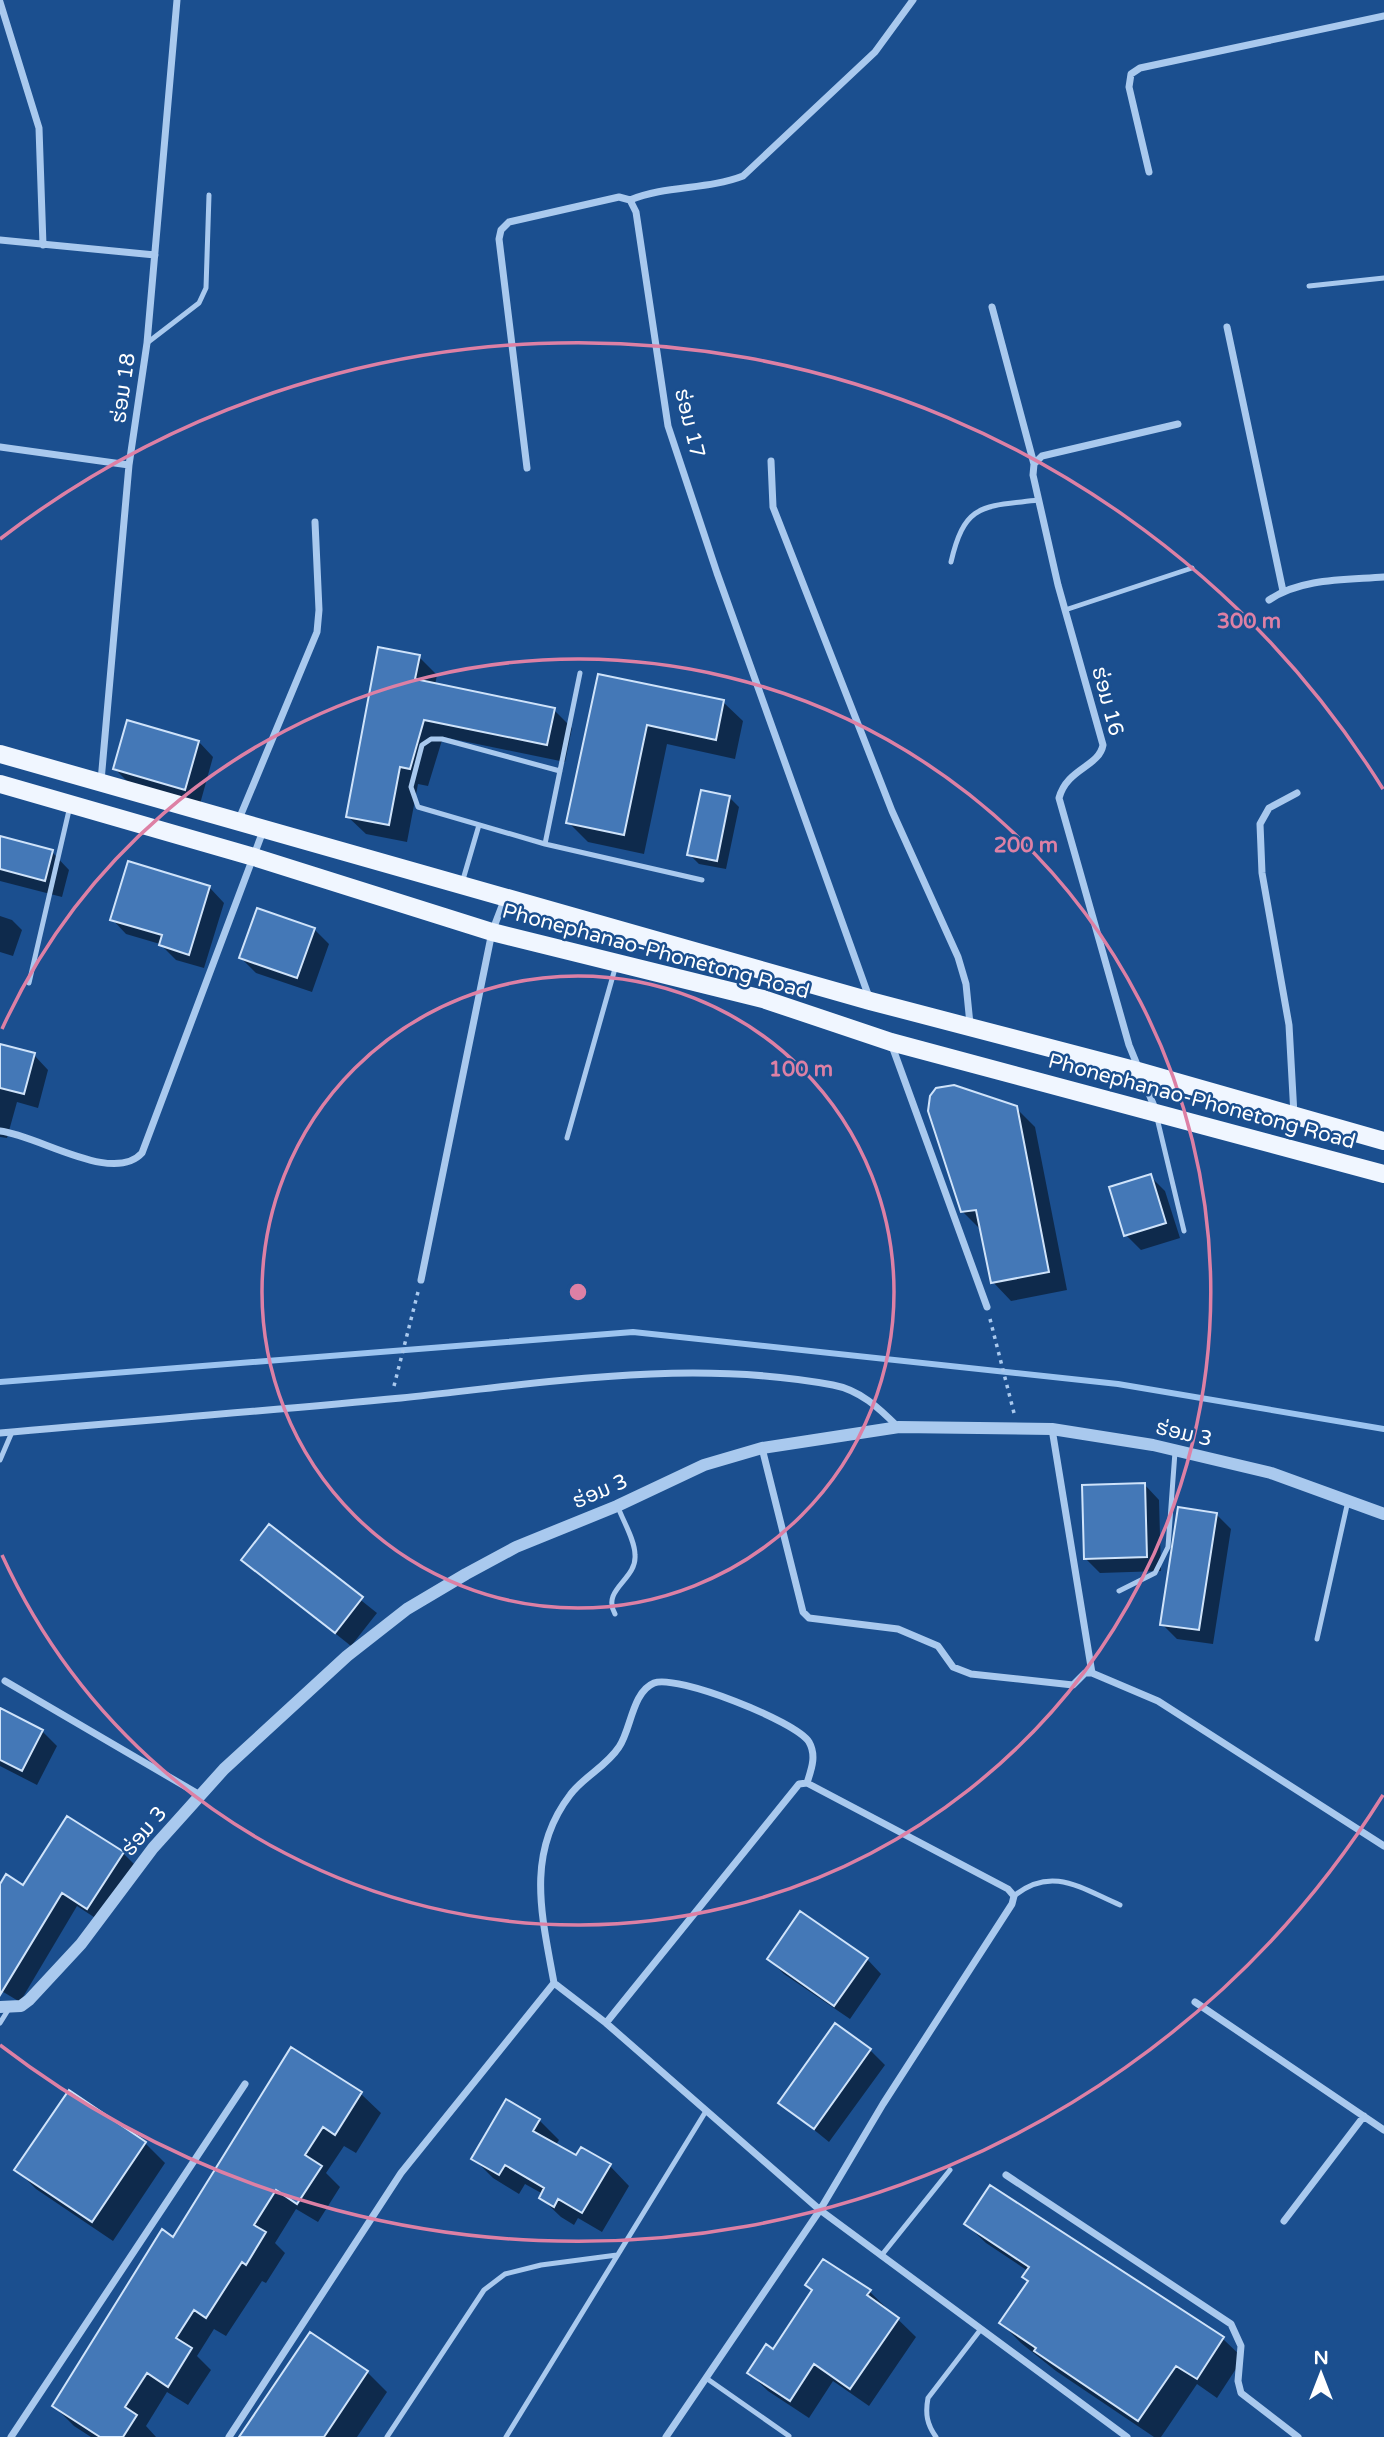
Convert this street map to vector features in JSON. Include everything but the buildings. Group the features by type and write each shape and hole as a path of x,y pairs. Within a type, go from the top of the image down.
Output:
{"main road":[{"name":"Phonephanao-Phonetong Road","path":"0,754 870,1002 1138,1071 1384,1140"},
{"name":"Phonephanao-Phonetong Road","path":"0,784 254,857 492,932 764,999 891,1042 1384,1174"},
{"path":"764,999 771,972"}],"street":[{"name":"ຮ່ອມ 18","path":"101,781 129,465 147,343 177,0"},
{"path":"527,468 499,239 501,230 509,222 619,197 630,200 650,192 727,183 743,176 875,52 913,0"},
{"path":"0,2 39,128 43,245"},
{"path":"1149,172 1129,87 1131,74 1140,68 1384,16"},
{"name":"ຮ່ອມ 17","path":"630,200 636,212 668,426 717,573 870,1002"},
{"path":"0,240 155,256"},
{"name":"ຮ່ອມ 16","path":"992,307 1034,464 1033,475 1038,500 1065,610 1103,746 1099,757 1070,776 1059,798 1138,1071 1156,1111"},
{"path":"1227,327 1283,591"},
{"path":"1034,464 1047,454 1178,424"},
{"path":"0,447 129,465"},
{"path":"771,461 773,507 892,811 958,957 966,984 971,1027"},
{"path":"239,820 317,632 319,610 315,522"},
{"path":"1269,600 1283,591 1306,584 1384,577"},
{"path":"1294,1116 1289,1025 1262,873 1259,824 1269,808 1297,793"},
{"path":"0,1131 16,1133 105,1165 128,1165 136,1160 149,1137 264,828"},
{"path":"421,1280 492,932 505,897"},
{"path":"891,1042 987,1307"},
{"path":"0,1433 391,1399 643,1373 734,1374 835,1385 872,1401 899,1427"},
{"name":"ຮ່ອມ 3","path":"5,2007 22,2006 81,1944 153,1848 224,1769 347,1656 407,1609 516,1548 617,1506 704,1465 762,1448 899,1427 1052,1429 1175,1450 1271,1473 1384,1514"},
{"path":"1052,1429 1092,1672"},
{"path":"762,1448 803,1612 809,1618 898,1629 938,1646 953,1667 971,1674 1073,1685 1085,1673 1092,1672 1158,1701 1384,1846"},
{"path":"5,1681 200,1796"},
{"path":"807,1783 814,1759 809,1743 796,1730 773,1717 690,1687 670,1682 649,1685 642,1693 620,1747 601,1769 572,1792 552,1820 540,1857 541,1909 554,1983 606,2024 820,2210 1127,2437"},
{"path":"606,2024 799,1784 807,1783 1009,1889 1014,1896 1012,1904 883,2104 820,2210 666,2437"},
{"path":"229,2437 401,2173 554,1983"},
{"path":"1195,2002 1384,2130"},
{"path":"11,2437 245,2084"},
{"path":"1284,2221 1364,2116"},
{"path":"1006,2175 1231,2324 1241,2346 1238,2381 1241,2393 1298,2437"}],"lane":[{"path":"147,343 199,303 206,288 209,195"},
{"path":"1310,286 1384,278"},
{"path":"951,562 958,534 966,520 986,507 1038,500"},
{"path":"1065,610 1192,568"},
{"path":"545,844 580,673"},
{"path":"560,771 442,739 431,739 422,745 411,787 418,807 545,844 702,880"},
{"path":"29,983 71,803"},
{"path":"462,884 479,825"},
{"path":"567,1138 616,963"},
{"path":"1156,1111 1184,1231"},
{"path":"0,1460 12,1432"},
{"path":"1119,1591 1155,1573 1168,1547 1175,1450"},
{"path":"1317,1639 1348,1501"},
{"path":"615,1614 610,1606 611,1597 636,1557 617,1506"},
{"path":"1014,1896 1030,1883 1047,1880 1067,1882 1120,1905"},
{"path":"0,2023 5,2007"},
{"path":"506,2437 706,2111"},
{"path":"881,2256 950,2170"},
{"path":"387,2437 484,2290 505,2274 541,2265 617,2255"},
{"path":"936,2437 927,2422 928,2398 981,2329"},
{"path":"706,2378 789,2436"}],"path":[{"path":"391,1399 421,1280"},
{"path":"987,1307 1013,1409"}],"waterway":[{"path":"0,1382 633,1332 1118,1384 1384,1429"}]}
